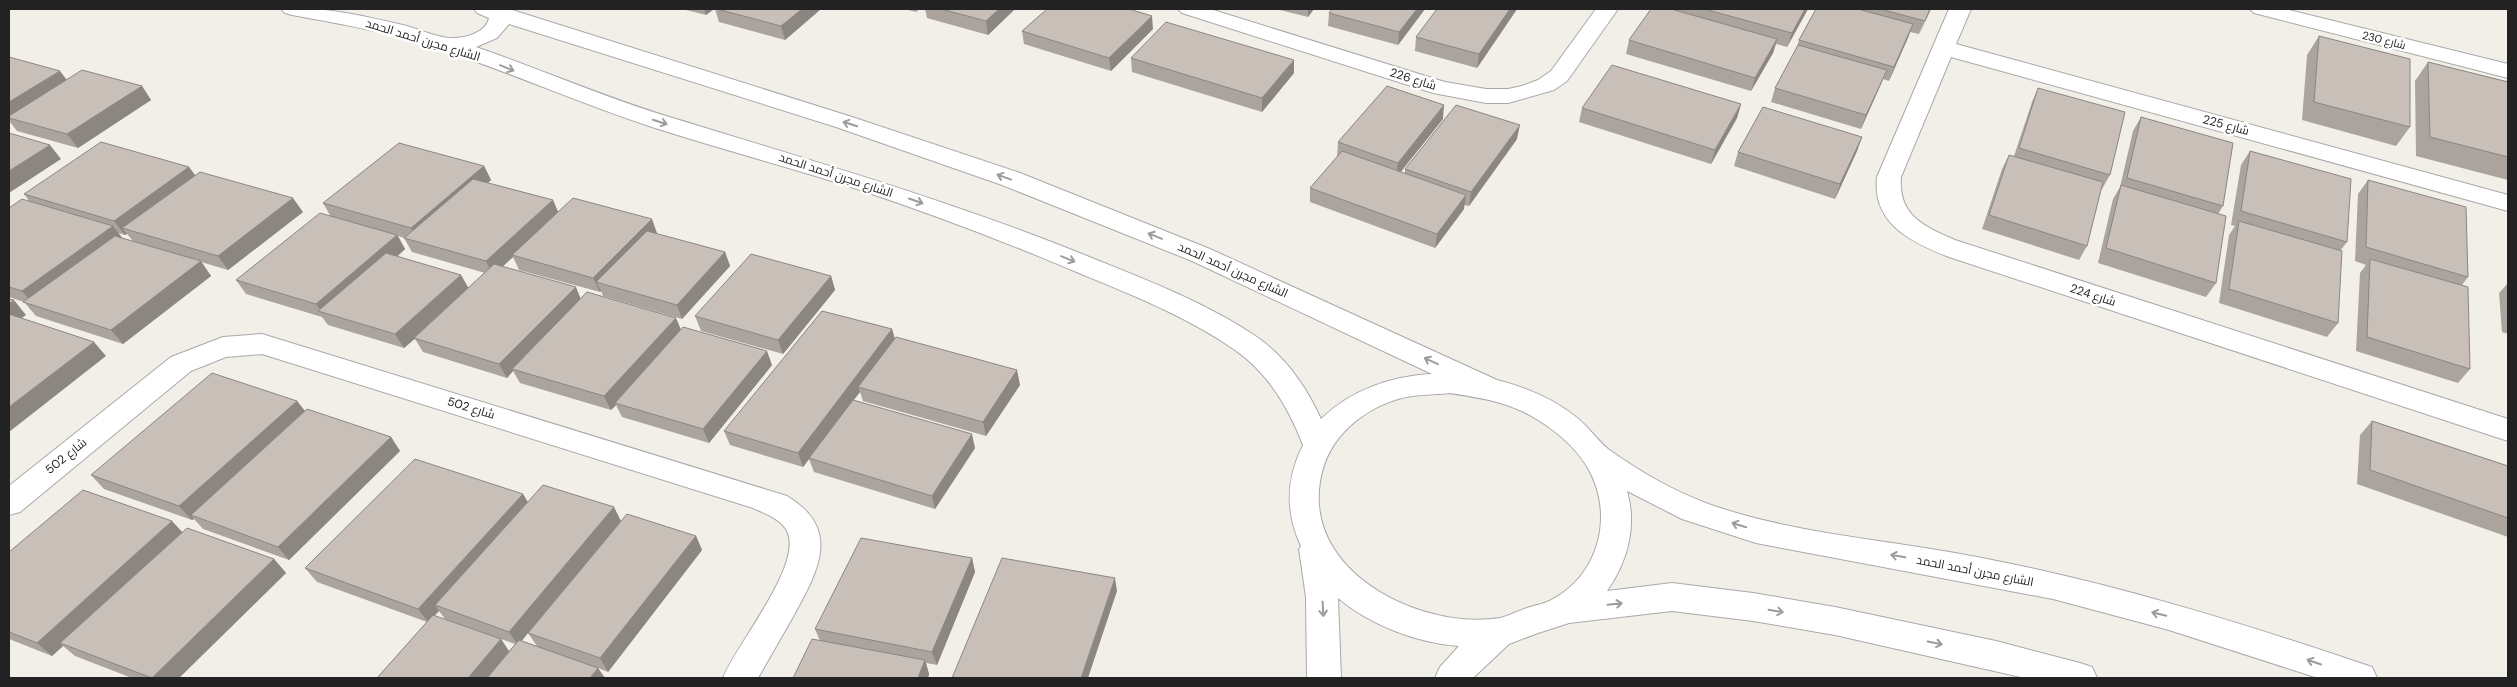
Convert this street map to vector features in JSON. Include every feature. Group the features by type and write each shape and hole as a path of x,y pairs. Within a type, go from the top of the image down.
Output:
{"street":[{"name":"الشارع مجرن أحمد الحمد","path":"292,9 354,20 449,45 622,110 793,161 945,212 1077,262 1148,293 1220,328 1248,345 1271,366 1291,389 1307,415 1317,444"},
{"name":"شارع 226","path":"1189,9 1441,88 1486,96 1508,96 1528,92 1546,85 1559,76 1607,9"},
{"name":"شارع 224","path":"1960,9 1889,177 1886,189 1890,203 1899,217 1915,231 1935,242 1958,250 2508,430"},
{"name":"شارع 230","path":"2261,9 2508,71"},
{"name":"الشارع مجرن أحمد الحمد","path":"493,11 918,146 1011,179 1201,255 1491,388"},
{"path":"449,45 469,42 488,34 499,24 493,11"},
{"name":"شارع 225","path":"1944,48 2508,203"},
{"name":"شارع 502","path":"9,503 182,364 224,347 253,344 278,348 762,499 788,511 798,520 804,531 807,545 805,561 799,576 740,678"},
{"path":"1324,678 1322,597 1314,543 1303,508 1304,475 1317,444 1340,417 1372,398 1409,386 1450,383 1491,388 1540,408 1568,426 1597,456 1611,482 1618,510 1616,537 1607,564 1591,589 1566,609"},
{"name":"الشارع مجرن أحمد الحمد","path":"1597,456 1666,499 1706,515 1748,528 1835,546 1943,563 2054,587 2170,617 2360,678"},
{"path":"1314,543 1342,582 1387,613 1442,630 1499,632 1566,609 1672,598 1753,607 1835,621 1986,654 2080,678"},
{"path":"1452,678 1470,657 1499,632"}],"building":[{"path":"717,9 802,9 781,26"},
{"path":"941,9 999,9 986,21"},
{"path":"1047,9 1129,9 1152,16 1109,58 1022,31"},
{"path":"1332,9 1417,9 1399,32 1329,13"},
{"path":"1437,9 1510,9 1479,54 1416,37"},
{"path":"1651,9 1671,9 1777,39 1755,78 1629,40"},
{"path":"1704,9 1805,9 1792,33"},
{"path":"1816,9 1858,9 1913,24 1894,67 1799,40"},
{"path":"1880,9 1930,9 1925,21"},
{"path":"1166,22 1294,60 1262,98 1131,58"},
{"path":"2319,36 2410,59 2410,127 2314,102"},
{"path":"1798,45 1887,70 1866,115 1775,88"},
{"path":"9,57 60,71 9,102"},
{"path":"2428,62 2508,82 2508,157 2430,137"},
{"path":"1612,65 1741,104 1715,150 1582,108"},
{"path":"82,70 142,86 67,134 9,118 9,116"},
{"path":"1387,86 1444,105 1398,163 1338,142"},
{"path":"2038,88 2125,112 2110,175 2019,148"},
{"path":"1456,105 1520,125 1471,192 1405,169"},
{"path":"1763,107 1862,137 1840,184 1738,152"},
{"path":"2141,117 2233,143 2223,206 2127,178"},
{"path":"9,133 50,145 9,171"},
{"path":"101,142 189,167 114,221 24,194"},
{"path":"399,143 484,166 411,228 323,203"},
{"path":"1342,151 1466,195 1437,234 1310,188"},
{"path":"2250,151 2351,179 2347,242 2241,211"},
{"path":"2009,155 2103,182 2087,246 1989,215"},
{"path":"200,172 293,198 218,256 122,228"},
{"path":"473,179 553,200 486,261 404,238"},
{"path":"2368,180 2466,207 2468,277 2366,247"},
{"path":"2121,185 2226,216 2216,283 2106,248"},
{"path":"573,198 652,219 593,278 512,255"},
{"path":"22,199 113,226 22,291 9,287 9,208"},
{"path":"320,213 397,235 316,304 236,280"},
{"path":"2239,221 2342,251 2338,323 2229,289"},
{"path":"647,231 725,252 677,305 596,282"},
{"path":"115,236 201,261 111,330 23,302"},
{"path":"386,253 461,275 395,334 318,311"},
{"path":"751,254 831,276 778,340 695,316"},
{"path":"2370,259 2468,287 2470,369 2367,337"},
{"path":"494,264 576,287 499,364 414,338"},
{"path":"587,292 676,318 604,396 512,369"},
{"path":"822,311 892,329 798,453 724,431"},
{"path":"9,314 94,342 9,407"},
{"path":"683,327 767,351 703,429 615,403"},
{"path":"896,337 1017,370 983,422 858,387"},
{"path":"212,373 297,401 179,506 91,475"},
{"path":"853,400 972,434 932,496 809,458"},
{"path":"307,409 391,437 278,547 191,515"},
{"path":"2372,421 2508,466 2508,518 2370,470"},
{"path":"415,459 523,494 418,609 305,568"},
{"path":"543,485 614,507 509,632 435,605"},
{"path":"83,490 172,521 37,643 9,632 9,552"},
{"path":"627,514 696,536 600,658 528,633"},
{"path":"187,528 274,559 152,678 60,643"},
{"path":"861,538 972,558 932,652 815,629"},
{"path":"1002,558 1115,578 1081,678 952,678"},
{"path":"433,615 501,639 468,678 377,678"},
{"path":"812,639 925,660 918,678 793,678"},
{"path":"519,640 598,668 590,678 487,678"}]}
